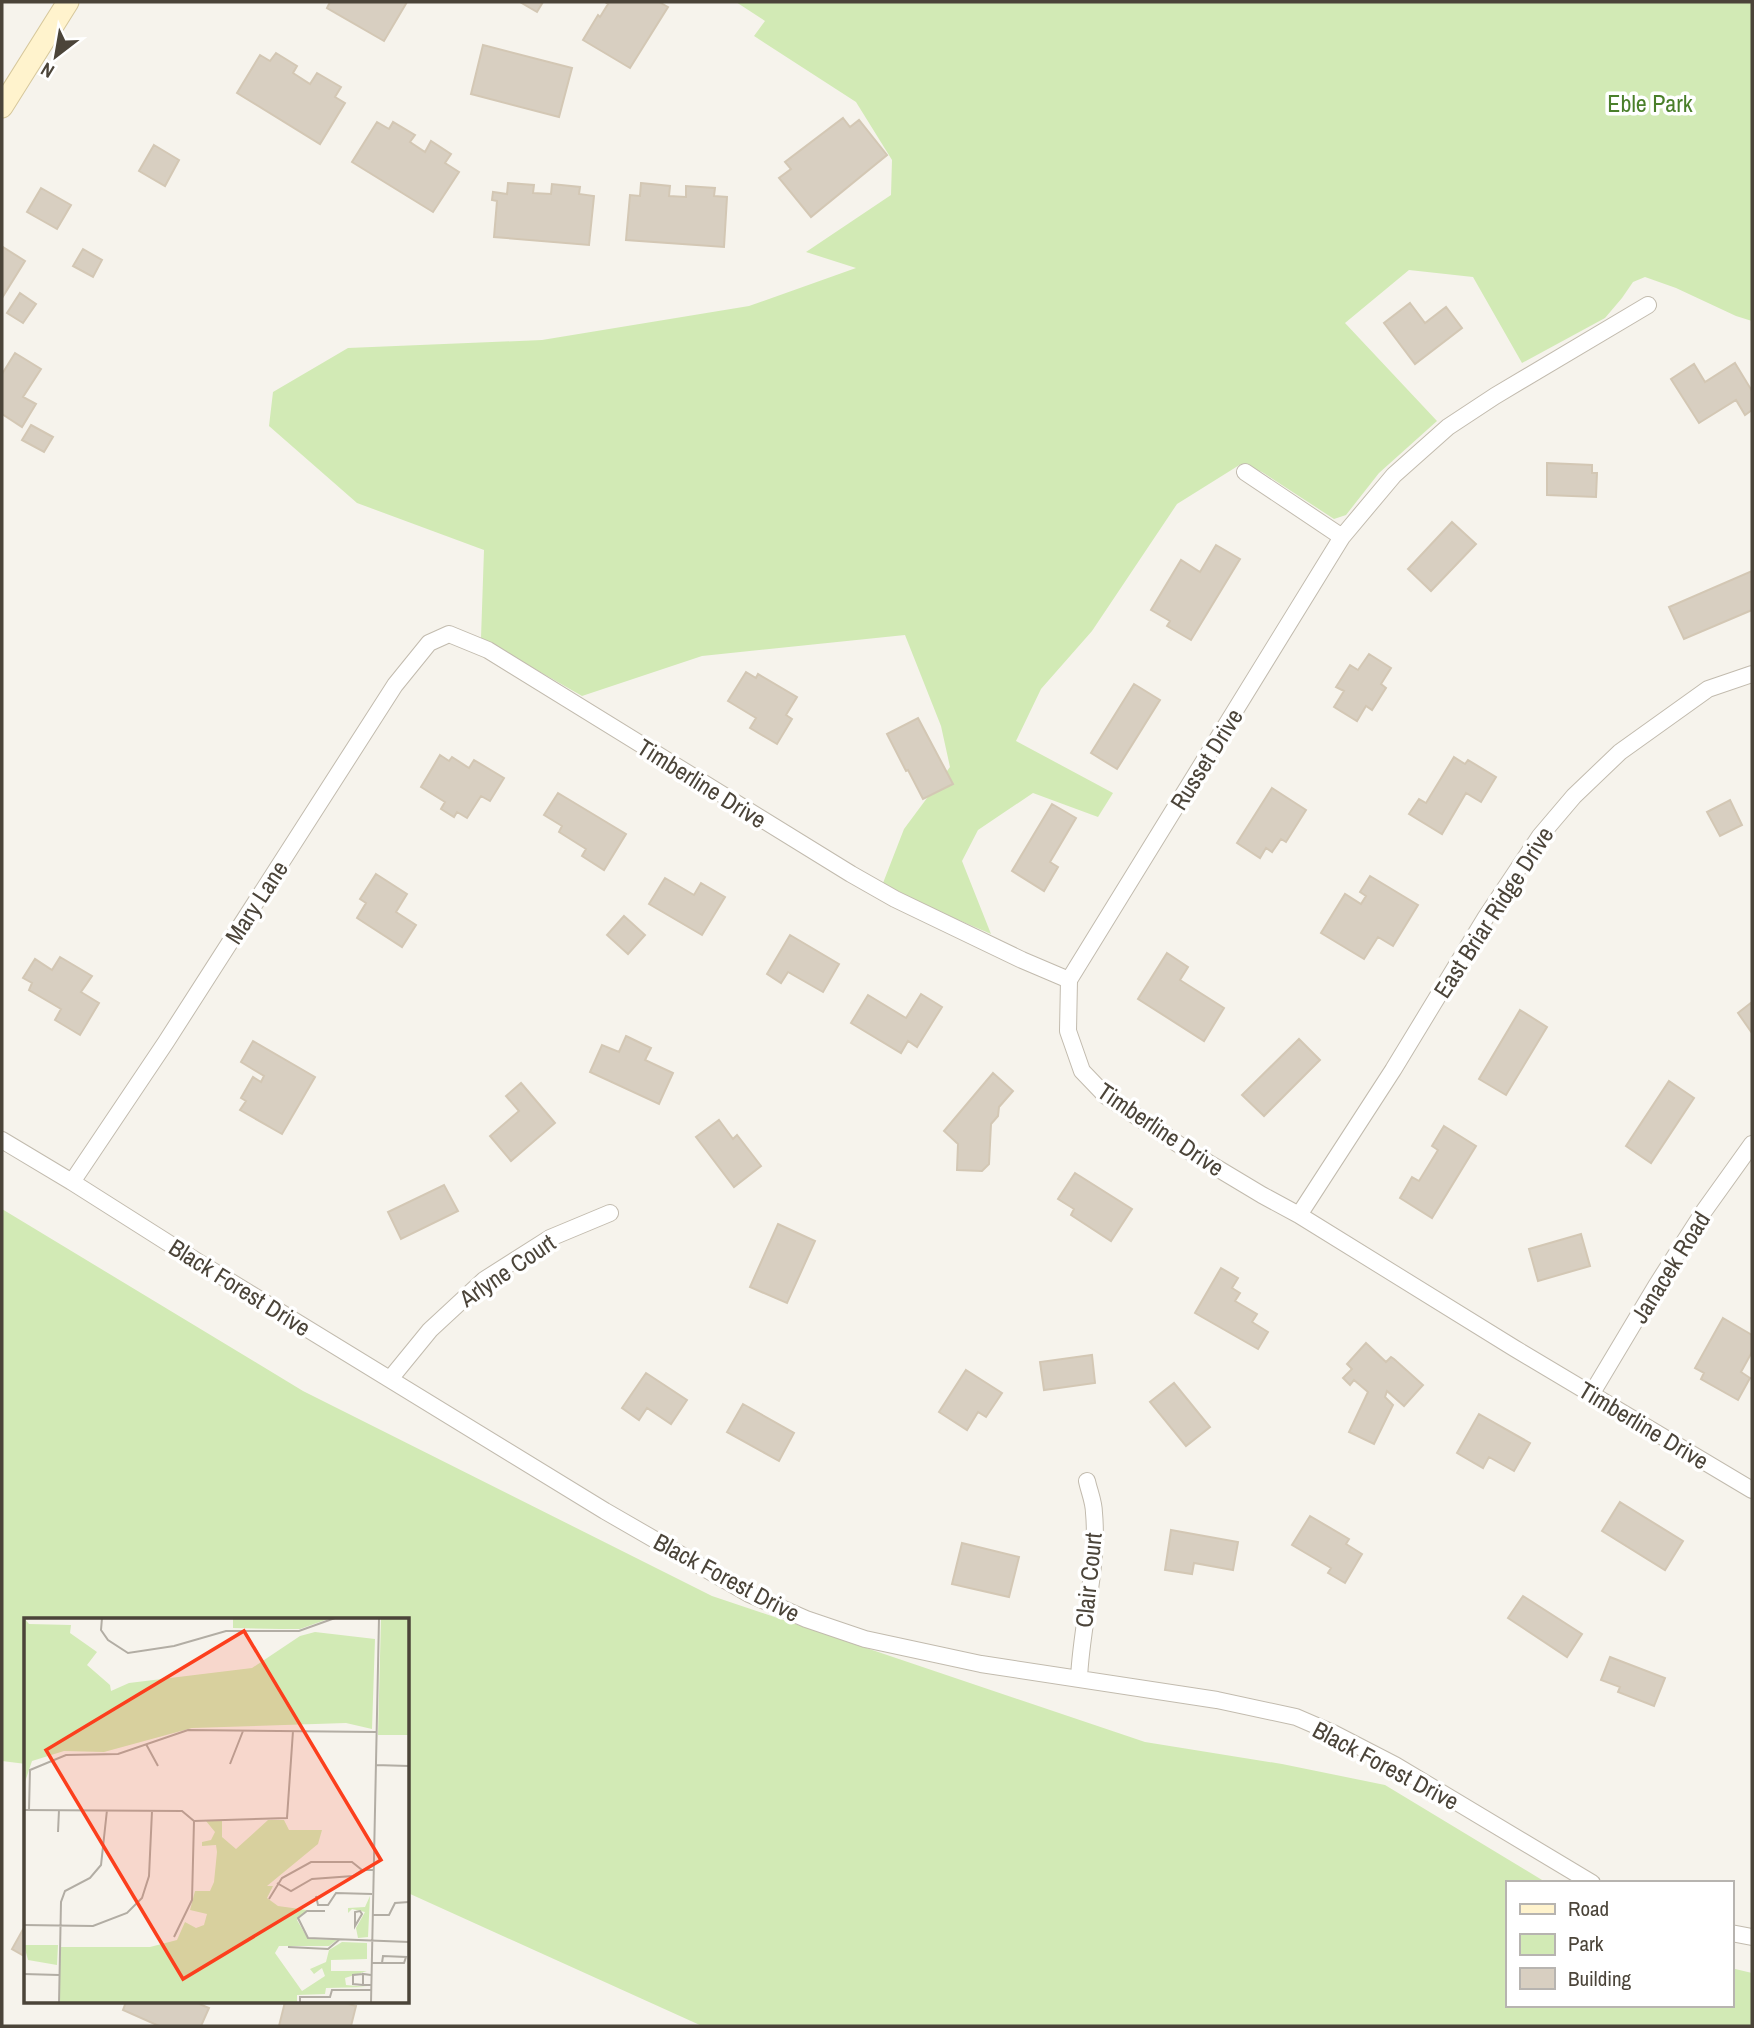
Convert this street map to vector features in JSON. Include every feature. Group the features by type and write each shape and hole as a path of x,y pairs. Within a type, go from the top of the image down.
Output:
{"street":[{"path":"2,107 68,2"},
{"name":"Russet Drive","path":"1069,980 1342,537 1394,475 1448,426 1648,305"},
{"path":"1245,472 1342,537"},
{"name":"Timberline Drive","path":"449,634 488,650 779,831 895,899 1069,980 1069,1031 1082,1071 1106,1096 1188,1150 1752,1490"},
{"name":"Mary Lane","path":"72,1182 166,1042 395,685 429,643 449,634"},
{"name":"East Briar Ridge Drive","path":"1299,1215 1393,1070 1486,917 1540,836 1574,796 1620,752 1708,689 1752,674"},
{"name":"Black Forest Drive","path":"2,1140 617,1518 749,1594 806,1619 865,1639 981,1664 1217,1700 1296,1717 1333,1732 1395,1765 1589,1881"},
{"name":"Janacek Road","path":"1592,1393 1704,1210 1752,1144"},
{"name":"Arlyne Court","path":"390,1379 430,1330 484,1280 550,1238 610,1213"},
{"name":"Clair Court","path":"1079,1679 1080,1648 1095,1534 1094,1510 1087,1481"},
{"path":"1733,1933 1752,1937"}],"green space":[{"name":"Eble Park","path":"736,2 1752,2 1752,321 1645,277 1633,282 1605,318 1522,363 1473,277 1409,270 1345,323 1437,421 1379,473 1346,515 1334,519 1262,472 1241,464 1177,504 1092,631 1041,689 1016,741 1113,793 1098,817 1033,793 978,830 962,861 991,934 926,906 883,883 904,829 950,767 941,726 905,635 702,656 582,696 481,638 484,550 357,503 269,426 273,392 348,348 542,340 749,306 856,268 806,252 891,195 892,160 856,102 754,36 765,21"},
{"path":"2,1209 303,1391 712,1596 1145,1742 1282,1764 1385,1785 1544,1881 1506,1881 1506,2007 1733,2007 1733,1968 1752,1973 1752,2026 702,2026 410,1894 410,1618 24,1618 24,1764 2,1761"}],"building":[{"path":"330,2 407,2 384,41 327,8"},
{"path":"520,2 543,2 537,12"},
{"path":"605,2 659,2 668,7 630,68 583,40 608,4"},
{"path":"483,45 572,68 559,117 471,94"},
{"path":"276,53 297,66 293,73 310,84 317,73 341,87 335,97 345,103 320,144 237,93 260,55 270,61"},
{"path":"843,118 850,127 859,120 887,155 811,217 779,178 791,169 785,162"},
{"path":"377,122 389,129 393,122 415,135 410,142 425,152 431,141 451,154 445,163 459,172 433,212 352,162"},
{"path":"154,145 179,160 165,186 139,171"},
{"path":"508,183 534,185 533,193 551,194 552,184 580,187 579,194 594,196 589,245 494,237 497,201 492,200 493,192 507,194"},
{"path":"641,183 670,186 669,196 686,197 686,186 715,188 714,196 727,197 724,247 626,240 630,195 640,196"},
{"path":"41,188 71,205 57,229 27,212"},
{"path":"3,247 25,261 2,298 2,249"},
{"path":"83,249 102,260 93,277 73,266"},
{"path":"20,293 36,304 23,323 7,313"},
{"path":"1410,303 1425,323 1446,307 1462,328 1415,364 1384,323"},
{"path":"15,353 41,369 23,397 36,404 22,427 2,414 2,374"},
{"path":"1735,363 1752,391 1752,410 1745,415 1736,400 1699,423 1671,379 1694,364 1705,382"},
{"path":"31,425 53,437 44,452 22,440"},
{"path":"1547,463 1592,465 1592,473 1597,473 1596,497 1547,495"},
{"path":"1452,522 1476,544 1431,591 1408,569"},
{"path":"1216,545 1240,559 1191,640 1167,626 1170,621 1151,610 1181,560 1200,572"},
{"path":"1752,571 1752,610 1684,639 1669,607"},
{"path":"1369,654 1391,668 1381,684 1386,688 1372,710 1366,706 1357,721 1334,707 1344,691 1336,687 1350,665 1358,670"},
{"path":"746,672 756,678 758,674 797,697 786,715 792,719 777,744 750,728 756,718 728,701"},
{"path":"1134,684 1160,700 1117,769 1091,753"},
{"path":"918,718 953,784 923,799 887,734"},
{"path":"440,755 449,761 452,757 469,768 474,760 504,778 490,801 481,796 467,818 457,812 454,817 441,809 445,802 421,787"},
{"path":"1454,757 1465,764 1468,760 1496,777 1481,802 1466,793 1442,834 1409,814 1419,799 1426,803"},
{"path":"1272,788 1306,810 1286,842 1281,839 1272,852 1266,848 1260,858 1237,843"},
{"path":"558,793 626,834 604,870 582,856 586,849 559,832 562,826 544,815"},
{"path":"1730,800 1742,825 1720,836 1707,812"},
{"path":"1052,804 1076,818 1050,862 1058,867 1044,891 1012,871"},
{"path":"376,874 407,894 396,912 416,925 402,947 357,918 366,903 360,899"},
{"path":"1370,876 1418,905 1393,946 1378,937 1364,959 1321,933 1345,894 1361,904 1366,896 1360,892"},
{"path":"665,878 694,895 701,883 725,897 702,935 649,904"},
{"path":"624,916 645,935 628,954 607,935"},
{"path":"790,935 839,964 823,992 788,972 781,983 767,974"},
{"path":"1167,953 1188,967 1180,980 1224,1008 1204,1041 1138,999"},
{"path":"60,957 92,976 81,992 99,1003 80,1035 55,1020 61,1009 29,990 32,983 23,978 35,959 52,970"},
{"path":"921,994 942,1007 917,1047 908,1041 901,1053 851,1023 868,995 906,1018"},
{"path":"1752,1002 1752,1033 1738,1013"},
{"path":"1520,1010 1547,1027 1506,1095 1479,1079"},
{"path":"626,1036 651,1048 645,1060 673,1073 659,1104 590,1072 602,1045 619,1052"},
{"path":"1299,1039 1320,1060 1264,1116 1242,1095"},
{"path":"253,1041 315,1077 282,1134 240,1110 246,1101 241,1098 253,1077 261,1082 264,1076 241,1062"},
{"path":"993,1073 1013,1091 999,1107 998,1116 991,1124 989,1164 982,1171 957,1170 958,1144 944,1131"},
{"path":"1669,1081 1694,1098 1651,1163 1626,1146"},
{"path":"521,1083 555,1123 511,1161 490,1136 519,1111 506,1096"},
{"path":"719,1120 733,1139 737,1135 761,1166 734,1187 696,1137"},
{"path":"1444,1126 1476,1146 1432,1218 1400,1198 1412,1177 1419,1181 1438,1150 1432,1146"},
{"path":"1075,1173 1132,1209 1111,1241 1071,1215 1074,1209 1058,1199"},
{"path":"444,1185 458,1211 401,1239 388,1212"},
{"path":"778,1224 815,1241 787,1303 750,1287"},
{"path":"1581,1234 1590,1266 1538,1281 1529,1249"},
{"path":"1221,1268 1238,1278 1232,1288 1240,1293 1235,1301 1257,1314 1252,1322 1268,1332 1258,1349 1195,1313"},
{"path":"1723,1318 1752,1335 1752,1352 1741,1372 1750,1378 1738,1400 1701,1379 1704,1373 1695,1368"},
{"path":"1366,1343 1386,1362 1391,1357 1394,1359 1423,1385 1404,1406 1387,1391 1385,1397 1393,1405 1374,1444 1349,1432 1368,1392 1354,1380 1350,1385 1343,1378 1352,1369 1347,1364"},
{"path":"1092,1355 1095,1383 1044,1390 1040,1362"},
{"path":"966,1370 1002,1393 986,1417 978,1412 967,1430 939,1412"},
{"path":"646,1373 687,1400 671,1424 647,1408 639,1420 622,1408"},
{"path":"1174,1383 1210,1427 1186,1446 1150,1402"},
{"path":"743,1404 794,1433 779,1461 727,1432"},
{"path":"1479,1414 1530,1443 1514,1471 1489,1457 1483,1468 1457,1453"},
{"path":"1620,1502 1683,1541 1665,1570 1602,1531"},
{"path":"1310,1516 1349,1539 1346,1544 1362,1554 1345,1583 1328,1573 1331,1568 1292,1545"},
{"path":"1171,1530 1238,1542 1233,1570 1194,1563 1192,1574 1165,1570"},
{"path":"962,1543 1019,1557 1009,1597 952,1584"},
{"path":"1523,1596 1582,1634 1567,1657 1508,1618"},
{"path":"1610,1657 1665,1678 1654,1706 1618,1692 1620,1687 1601,1680"},
{"path":"24,1928 24,1956 12,1949"},
{"path":"125,2004 200,2004 209,2008 201,2026 159,2026 123,2010"},
{"path":"284,2004 356,2006 351,2026 279,2026"}]}
